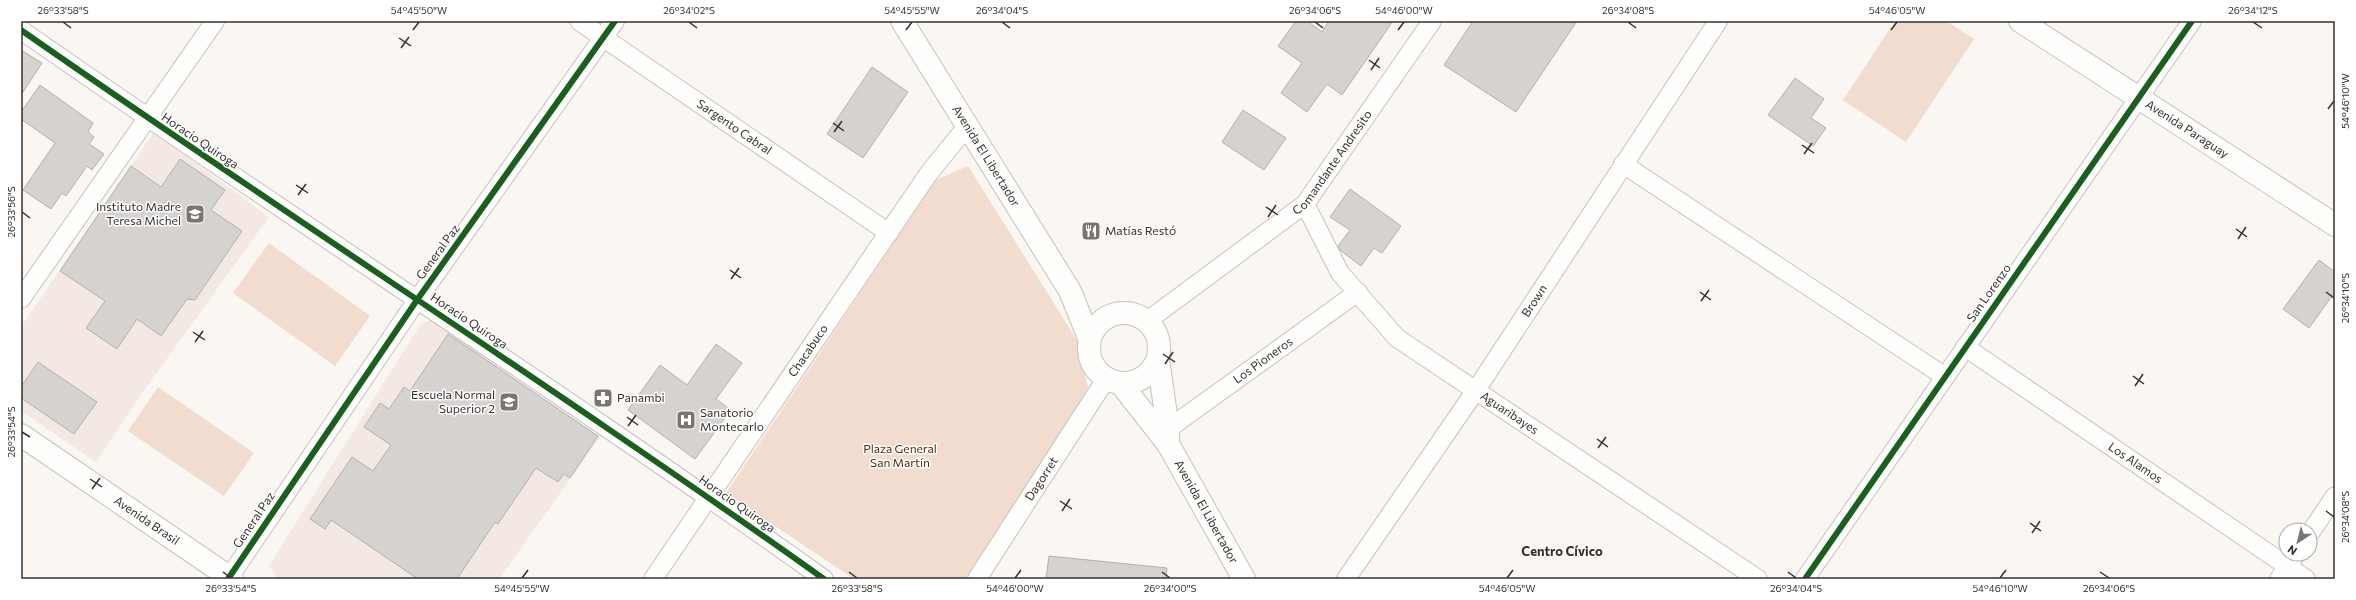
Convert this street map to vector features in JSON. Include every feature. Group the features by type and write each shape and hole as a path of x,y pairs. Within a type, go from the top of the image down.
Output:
{"main road":[{"name":"Avenida El Libertador","path":"902,21 1070,291 1089,338"},
{"name":"Avenida Paraguay","path":"2020,21 2335,225"},
{"name":"Avenida El Libertador","path":"1070,291 1110,315"},
{"path":"1126,312 1141,317 1147,321 1153,328 1159,343 1158,359 1150,373 1137,382 1113,382 1094,368 1088,354 1089,338 1097,324 1110,315 1126,312"},
{"name":"Avenida El Libertador","path":"1158,359 1168,436"},
{"name":"Avenida El Libertador","path":"1113,382 1168,436 1244,579"},
{"name":"Avenida Brasil","path":"21,435 230,578"}],"street":[{"path":"21,299 149,119 215,21"},
{"name":"Sargento Cabral","path":"579,21 888,233"},
{"name":"General Paz","path":"230,578 417,300 615,21"},
{"name":"Comandante Andresito","path":"1147,321 1305,204 1432,21"},
{"name":"Brown","path":"1346,579 1476,390 1718,21"},
{"name":"San Lorenzo","path":"1804,579 2192,21"},
{"name":"Horacio Quiroga","path":"21,30 149,119 708,497 824,579"},
{"name":"Chacabuco","path":"653,579 929,173 968,125"},
{"path":"1623,164 1944,376"},
{"name":"Aguaribayes","path":"1305,204 1340,272 1397,338 1758,579"},
{"name":"Los Pioneros","path":"1168,436 1358,292"},
{"name":"Los Alamos","path":"1965,347 2306,579"},
{"name":"Dagorret","path":"977,579 1113,382"},
{"path":"2317,522 2335,496"}],"shaded area":[{"path":"154,132 269,217 140,396 96,462 21,411 21,327"},
{"path":"430,320 600,437 499,579 278,579 269,566 420,325"}],"green space":[{"path":"1895,21 1946,21 1974,39 1906,142 1843,100"},
{"name":"Plaza General San Martín","path":"968,166 1078,342 1089,393 967,579 854,579 726,493 936,180"},
{"path":"269,243 370,316 335,366 233,293"},
{"path":"158,387 254,453 224,496 128,431"}],"building":[{"path":"1296,21 1307,21 1322,32 1329,21 1393,21 1342,95 1327,84 1307,112 1281,93 1302,63 1278,46"},
{"path":"1473,21 1577,21 1516,112 1444,65"},
{"path":"21,50 42,63 21,95"},
{"path":"872,67 908,92 863,158 827,134"},
{"path":"1795,78 1824,99 1811,118 1826,128 1813,146 1768,115"},
{"path":"40,85 93,123 88,132 94,137 89,144 104,154 92,170 87,166 66,196 62,193 51,209 23,190 55,143 21,119 21,112"},
{"path":"1243,110 1286,138 1264,170 1222,142"},
{"path":"180,159 225,190 211,210 242,231 195,300 187,299 161,336 137,319 117,349 86,328 105,301 60,271 131,166 161,187"},
{"path":"1350,189 1401,226 1382,253 1374,248 1361,266 1340,250 1338,246 1350,230 1330,217"},
{"path":"2319,260 2335,272 2335,292 2309,328 2283,309"},
{"path":"448,334 598,436 570,478 564,474 558,482 536,468 498,524 495,522 457,579 418,579 331,520 325,529 310,519 352,457 373,471 391,445 364,427 380,403 389,409 404,387 410,391"},
{"path":"716,344 742,363 716,399 731,410 695,459 628,410 660,365 687,385"},
{"path":"38,362 97,402 74,434 21,398 21,387"},
{"path":"1049,556 1167,568 1166,579 1046,579"}],"cycle path":[{"path":"228,579 417,300 615,21"},
{"path":"1805,579 2192,21"},
{"path":"21,30 222,168 625,440 824,579"}],"place":[{"name":"Instituto Madre Teresa Michel","path":"195,214"},
{"name":"Matías Restó","path":"1091,231"},
{"name":"Panambi","path":"603,398"},
{"name":"Escuela Normal Superior 2","path":"509,402"},
{"name":"Sanatorio Montecarlo","path":"686,420"}],"district":[{"name":"Centro Cívico","path":"1562,551"}]}
